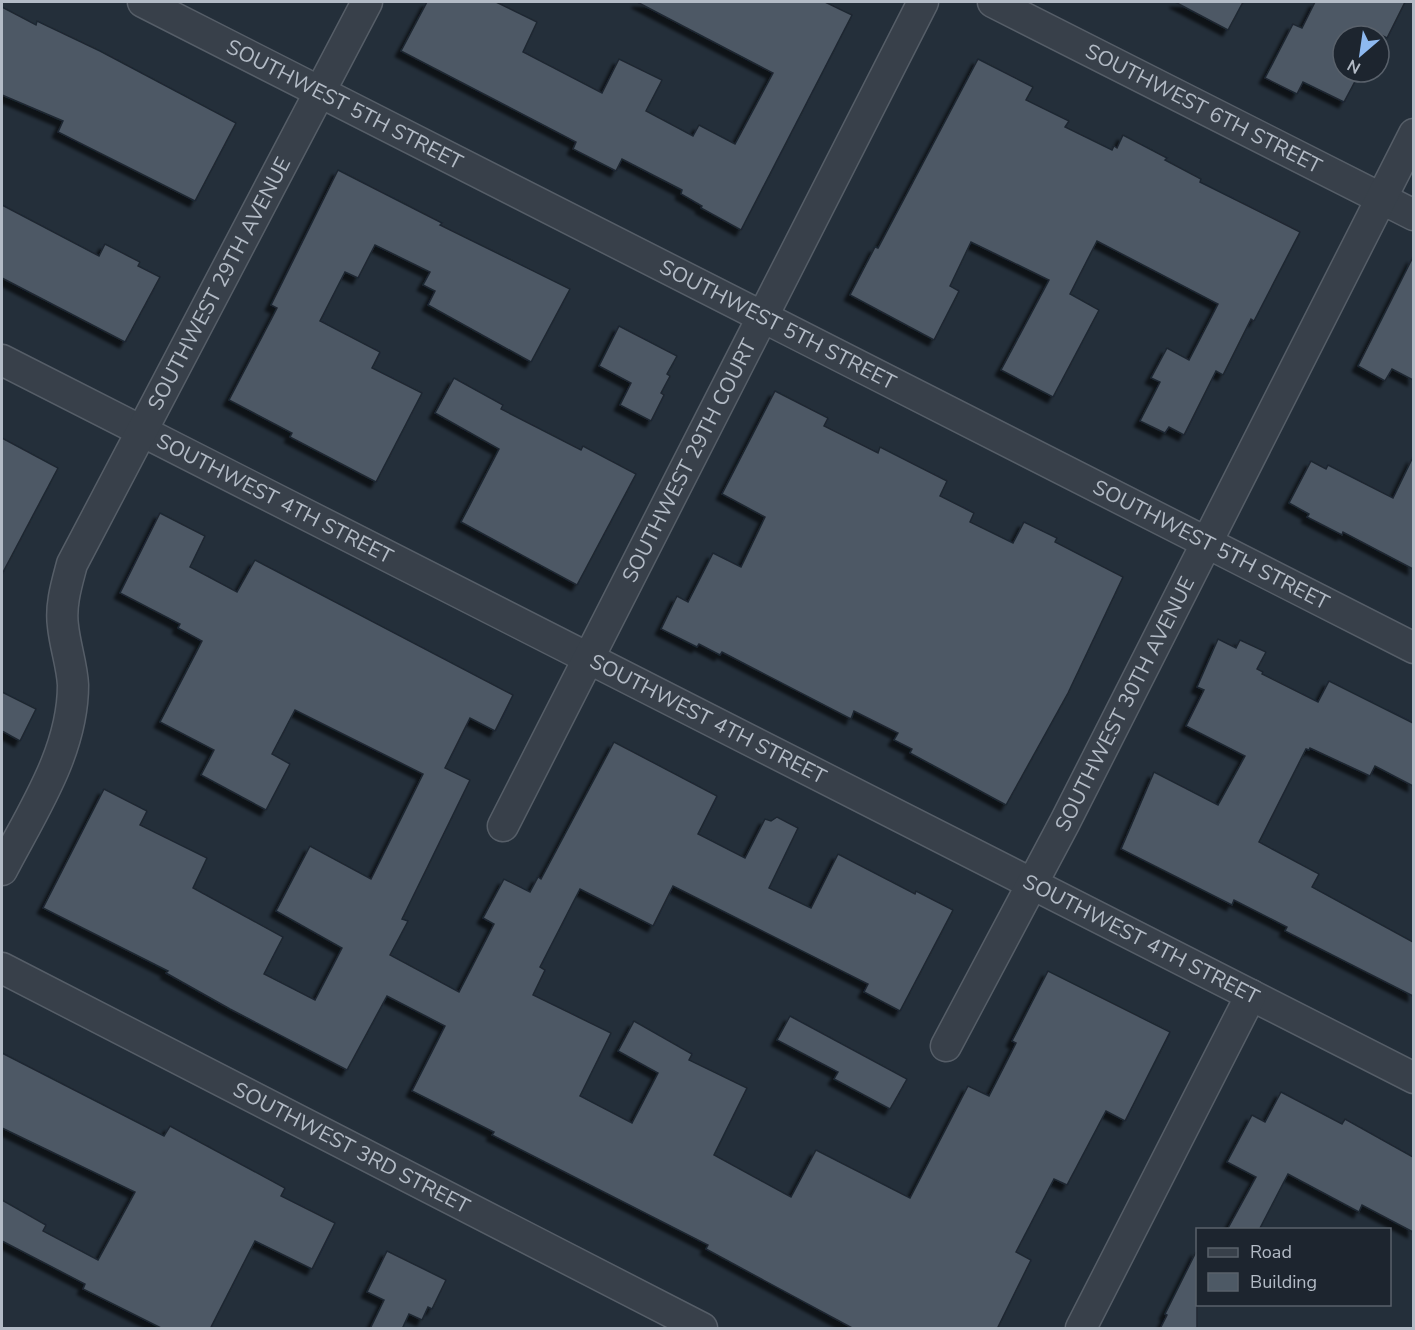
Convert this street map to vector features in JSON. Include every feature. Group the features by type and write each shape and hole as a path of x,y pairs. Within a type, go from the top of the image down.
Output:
{"street":[{"name":"SOUTHWEST 5TH STREET","path":"143,2 1413,648"},
{"name":"SOUTHWEST 29TH AVENUE","path":"2,870 55,768 71,713 73,683 62,624 63,602 72,564 366,2"},
{"name":"SOUTHWEST 29TH COURT","path":"503,826 923,2"},
{"name":"SOUTHWEST 6TH STREET","path":"993,2 1413,215"},
{"name":"SOUTHWEST 30TH AVENUE","path":"946,1046 1032,885 1208,543 1413,134"},
{"name":"SOUTHWEST 4TH STREET","path":"2,360 1413,1078"},
{"name":"SOUTHWEST 3RD STREET","path":"2,968 702,1329"},
{"path":"1081,1329 1251,995"}],"building":[{"path":"427,2 496,2 537,22 523,52 602,93 619,59 662,80 646,111 693,136 699,125 735,144 773,73 637,2 825,2 852,15 741,230 701,208 702,206 681,194 682,190 622,159 616,171 573,149 576,142 401,51"},
{"path":"1175,2 1243,2 1228,30"},
{"path":"1315,2 1405,2 1391,30 1391,24 1331,24 1331,84 1354,84 1344,102 1303,82 1297,94 1265,78 1293,24 1302,28"},
{"path":"2,7 36,25 37,21 100,51 236,123 195,201 58,132 63,121 2,95"},
{"path":"978,59 1033,87 1026,100 1069,121 1065,127 1112,150 1114,146 1117,148 1123,135 1167,158 1165,160 1201,179 1200,182 1300,232 1254,321 1251,319 1223,375 1216,371 1184,435 1169,427 1165,433 1140,421 1160,382 1151,378 1167,348 1189,360 1218,304 1097,241 1070,294 1099,310 1053,397 1001,370 1049,280 971,242 950,286 959,291 934,340 850,295 875,247 878,248"},
{"path":"338,170 442,223 440,225 570,289 531,362 428,305 435,291 423,285 430,272 375,245 358,278 345,272 320,321 380,352 372,368 422,393 376,482 290,437 292,433 229,400 277,308 271,305"},
{"path":"2,205 99,256 105,244 140,262 138,266 160,277 125,342 2,278"},
{"path":"1413,257 1413,380 1392,369 1385,381 1358,366"},
{"path":"619,326 677,356 667,374 670,376 661,393 664,395 651,421 620,405 631,383 599,366"},
{"path":"454,378 503,405 501,409 581,450 583,446 636,474 577,585 461,522 499,449 435,413"},
{"path":"775,391 828,418 824,426 878,453 880,447 947,481 940,496 974,513 970,522 1013,543 1024,522 1057,538 1055,542 1123,577 1068,693 1006,805 910,753 912,749 894,740 898,733 854,711 851,719 722,652 720,655 699,644 697,647 661,629 677,596 688,602 713,553 741,567 765,517 722,494"},
{"path":"2,438 58,468 2,574"},
{"path":"1413,457 1413,569 1343,532 1342,535 1307,517 1309,514 1289,503 1311,461 1326,469 1328,465 1393,498"},
{"path":"160,513 205,536 190,567 237,592 255,560 513,695 495,731 470,718 445,768 470,780 402,919 408,921 390,955 459,992 494,924 483,918 504,879 530,892 538,877 541,879 614,742 717,796 698,834 745,858 765,819 771,821 777,817 798,828 769,888 811,908 838,854 915,894 916,891 953,910 900,1011 864,992 868,984 673,886 653,926 580,889 540,967 545,970 533,995 611,1033 580,1096 632,1123 658,1073 618,1051 634,1021 692,1054 689,1060 747,1088 714,1155 791,1197 816,1150 910,1198 968,1086 989,1096 1016,1043 1012,1041 1048,971 1170,1032 1125,1121 1106,1111 1067,1185 1054,1179 1016,1252 1031,1260 997,1329 854,1329 706,1249 708,1245 492,1135 494,1132 412,1091 445,1026 387,996 347,1070 230,1009 166,973 168,971 43,908 104,789 147,811 140,825 207,858 193,888 283,937 264,974 315,1000 342,948 276,911 310,846 371,879 423,774 295,710 272,754 290,764 266,810 201,775 214,750 160,722 202,641 178,628 180,624 120,593"},
{"path":"1218,639 1236,648 1240,640 1266,652 1257,669 1263,672 1262,674 1318,702 1329,681 1413,723 1413,786 1375,766 1370,776 1310,748 1306,749 1259,842 1319,874 1312,887 1413,942 1413,996 1285,931 1287,927 1234,900 1232,905 1121,849 1154,772 1218,805 1245,756 1186,726 1204,690 1197,687"},
{"path":"2,692 36,709 20,741 2,731"},
{"path":"790,1016 907,1079 890,1109 834,1079 838,1072 777,1040"},
{"path":"2,1053 164,1136 170,1126 285,1188 281,1196 335,1223 312,1269 255,1241 210,1329 163,1329 83,1289 85,1284 2,1241 2,1200 46,1225 43,1231 98,1260 135,1192 2,1128"},
{"path":"1281,1092 1342,1124 1345,1119 1413,1157 1413,1232 1362,1205 1359,1212 1288,1174 1260,1228 1228,1228 1256,1177 1227,1162 1252,1115 1265,1122"},
{"path":"387,1251 446,1280 432,1309 428,1307 422,1320 409,1314 402,1329 370,1329 384,1300 367,1292"},
{"path":"1196,1252 1197,1329 1160,1329 1167,1315 1165,1314"}]}
